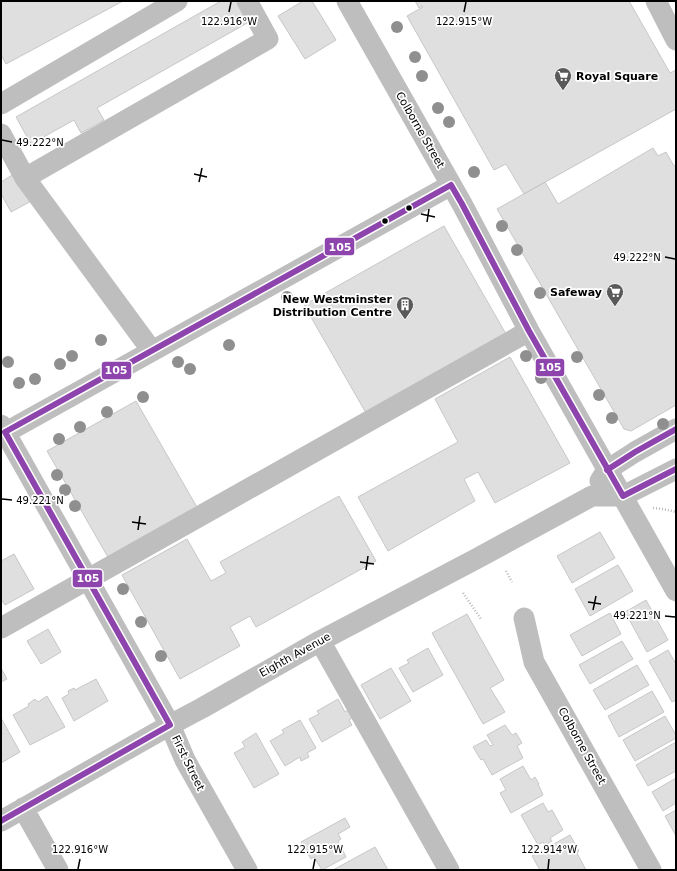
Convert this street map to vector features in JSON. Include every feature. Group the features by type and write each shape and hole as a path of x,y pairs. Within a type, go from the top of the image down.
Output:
{"street":[{"path":"1,104 176,1"},
{"path":"25,178 268,39 247,1"},
{"name":"Colborne Street","path":"347,1 451,185 528,331 676,591"},
{"path":"656,1 676,40"},
{"path":"1,134 25,178 152,351"},
{"path":"2,431 152,351 451,185"},
{"path":"1,628 528,331"},
{"path":"592,496 607,470 676,429"},
{"name":"First Street","path":"2,431 170,725 185,760 247,870"},
{"name":"Eighth Avenue","path":"1,821 320,641 592,496 623,496 676,469"},
{"name":"Colborne Street","path":"524,618 534,662 651,870"},
{"path":"320,641 449,870"},
{"path":"23,808 58,870"}],"path":[{"path":"506,571 512,582"},
{"path":"463,594 481,619"}],"building":[{"path":"1,1 123,1 6,64 1,55"},
{"path":"221,1 238,1 249,22 97,108 104,120 81,133 74,120 31,144 16,117"},
{"path":"303,1 312,1 336,40 305,59 278,16"},
{"name":"Royal Square","path":"415,1 629,1 670,73 676,70 676,109 524,194 506,164 494,170 407,16 423,7 422,6 419,8"},
{"name":"Safeway","path":"653,148 658,156 666,152 674,166 676,166 676,405 631,431 624,429 497,209 545,182 558,204"},
{"path":"17,172 33,200 11,212 1,194 1,182"},
{"name":"New Westminster Distribution Centre","path":"444,226 506,334 366,413 304,305"},
{"path":"510,357 570,463 495,503 478,472 464,479 475,501 388,551 358,497 458,442 435,399"},
{"path":"136,401 198,509 109,559 47,451"},
{"path":"339,496 376,561 256,627 250,616 230,627 240,646 180,679 122,575 187,539 211,581 226,573 220,562"},
{"path":"600,532 615,558 572,583 557,556"},
{"path":"14,554 34,589 5,605 1,599 1,561"},
{"path":"618,565 633,591 590,616 575,589"},
{"path":"646,600 668,640 647,652 625,612"},
{"path":"610,613 621,634 582,656 570,635"},
{"path":"467,614 504,680 490,688 505,712 483,724 432,633"},
{"path":"48,629 61,652 41,664 27,641"},
{"path":"622,641 633,659 590,684 579,665"},
{"path":"428,648 443,675 413,692 399,668 409,663 407,660"},
{"path":"668,650 676,664 676,700 672,702 649,661"},
{"path":"637,665 649,685 605,710 593,690"},
{"path":"1,668 7,679 1,682"},
{"path":"391,668 411,701 380,719 361,685"},
{"path":"96,679 108,701 74,721 62,698 69,694 68,691 74,688 75,690"},
{"path":"652,691 664,712 619,737 608,716"},
{"path":"47,696 65,727 30,745 13,715 29,706 28,704 35,699 38,702"},
{"path":"338,699 345,712 348,710 352,718 349,720 352,725 322,742 309,719 319,714 317,711"},
{"path":"665,716 676,735 676,738 635,761 623,740"},
{"path":"1,718 20,752 1,763"},
{"path":"300,720 316,748 307,753 309,757 301,761 300,757 285,766 270,741 284,733 282,730"},
{"path":"505,725 512,735 516,733 522,743 517,746 523,758 492,775 483,759 481,760 473,747 486,740 490,746 493,745 487,735"},
{"path":"256,733 279,774 254,788 234,753 245,747 242,742"},
{"path":"676,742 676,771 648,786 636,765"},
{"path":"523,766 531,780 535,777 543,795 511,813 500,793 506,790 500,779"},
{"path":"676,778 676,803 663,811 652,792"},
{"path":"543,803 548,812 552,810 563,830 550,838 552,841 545,845 543,842 538,845 521,815"},
{"path":"676,810 676,836 665,816"},
{"path":"345,818 350,827 338,834 341,839 338,841 346,857 322,870 314,857 311,859 301,842"},
{"path":"570,835 579,851 577,853 586,870 540,870 532,856"},
{"path":"375,847 388,870 333,870"}],"transit line":[{"name":"105","path":"451,185 529,331 623,496 676,469"},
{"name":"105","path":"5,432 451,185"},
{"name":"105","path":"607,470 676,429"},
{"name":"105","path":"5,432 170,725"},
{"name":"105","path":"1,821 170,725"}],"place":[{"name":"Royal Square","path":"563,91"},
{"name":"Safeway","path":"615,307"},
{"name":"New Westminster Distribution Centre","path":"405,320"}]}
